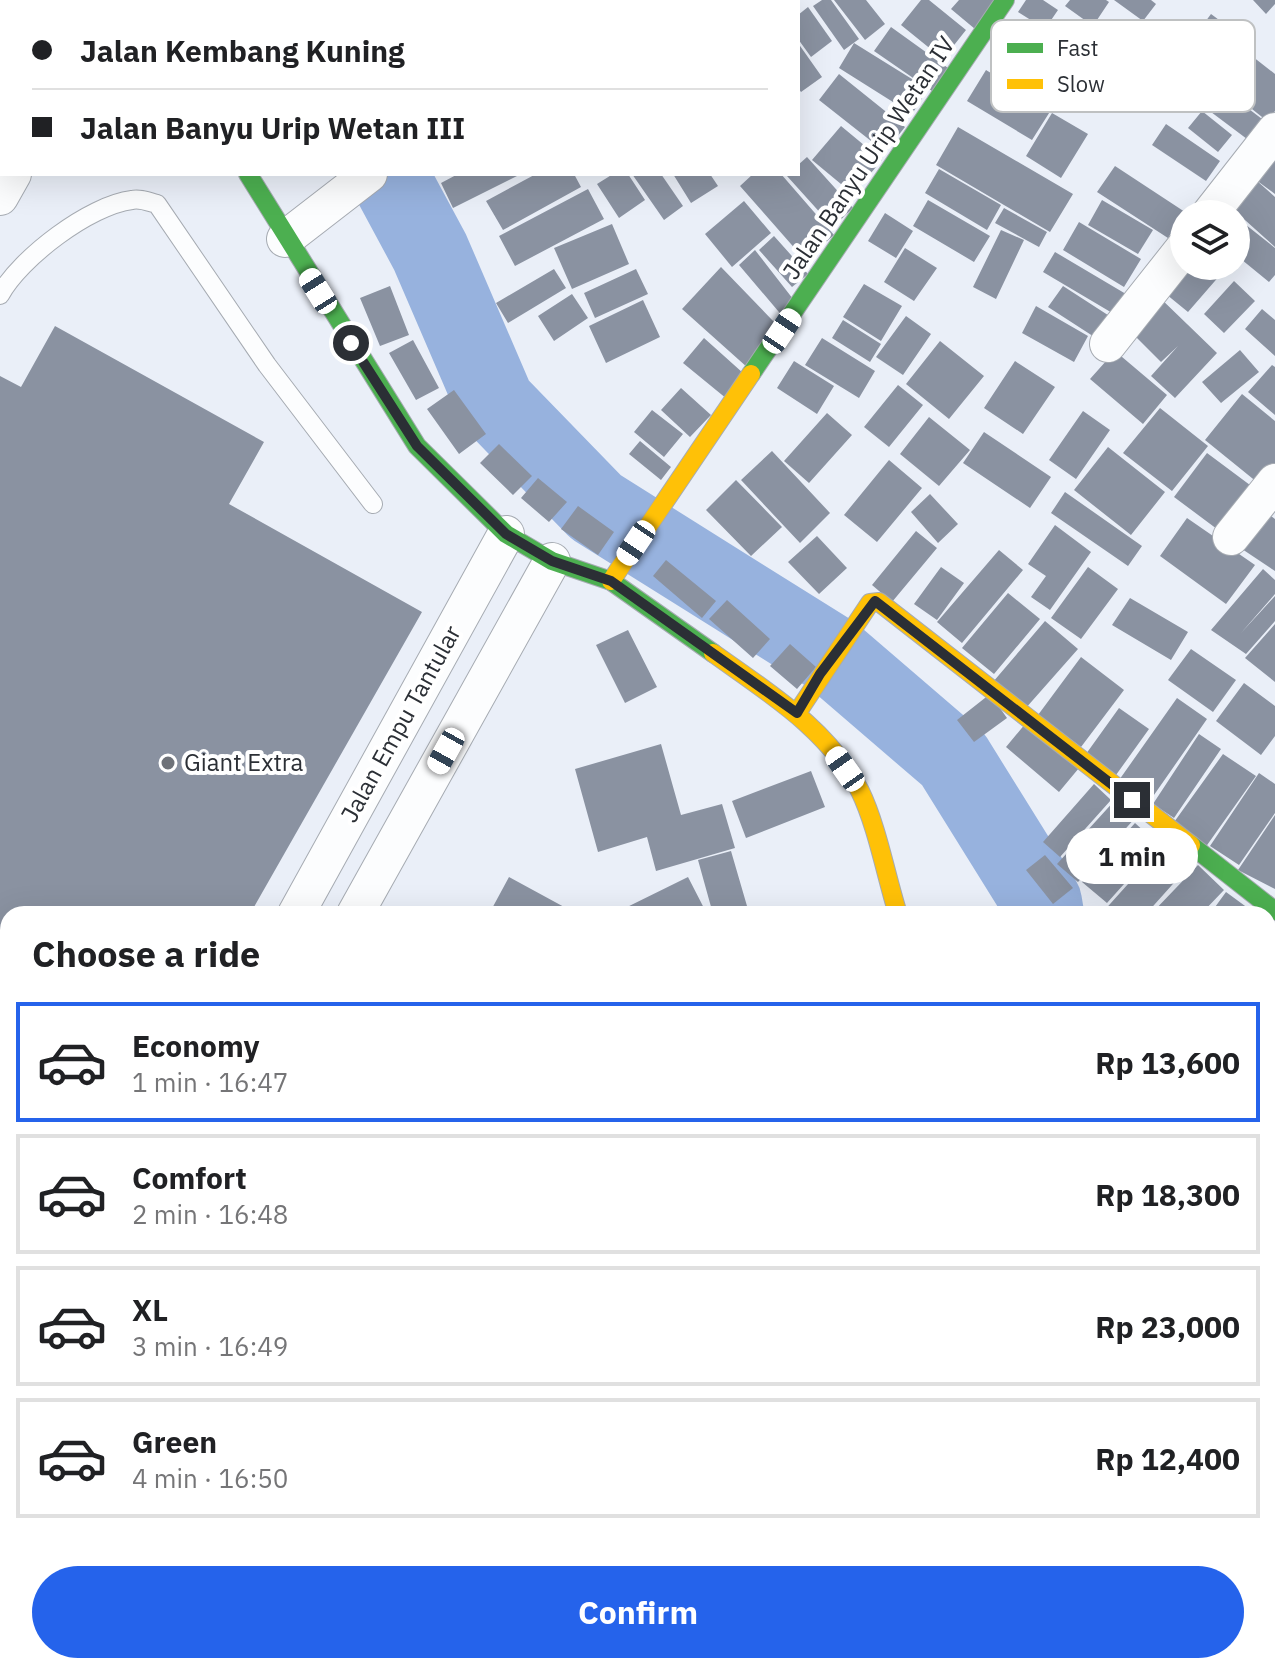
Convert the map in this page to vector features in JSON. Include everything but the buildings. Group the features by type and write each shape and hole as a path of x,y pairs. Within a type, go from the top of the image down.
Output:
{"main road":[{"name":"Jalan Banyu Urip Wetan IV","path":"992,20 1005,0"},
{"name":"Jalan Banyu Urip Wetan IV","path":"611,581 991,21"},
{"path":"249,176 285,239 417,446 506,534 552,561 611,581 797,713 830,747 860,791 896,906"},
{"path":"797,713 820,674 870,603 879,602 1269,906"}],"street":[{"path":"1221,200 1275,131"},
{"path":"0,197 12,176"},
{"path":"285,239 366,176"},
{"path":"1108,344 1170,266"},
{"path":"1231,537 1275,482"},
{"name":"Jalan Empu Tantular","path":"300,906 506,534"},
{"path":"359,906 552,561"}],"lane":[{"path":"0,295 8,281 57,236 112,204 135,199 157,204 267,365 373,504"}],"waterway":[{"path":"389,176 430,252 495,403 596,507 832,655 953,759 1043,906"}],"traffic: fast":[{"path":"991,20 1005,0"},
{"path":"751,374 991,21"},
{"path":"249,176 417,446 506,534 552,561 611,581 713,653"},
{"path":"1191,845 1269,906"}],"traffic: slow":[{"path":"611,581 751,374"},
{"path":"797,713 870,603 879,602 1191,845"},
{"path":"713,653 795,713 832,749 847,769 871,820 896,906"}],"place":[{"name":"Giant Extra","path":"168,763"}],"route":[{"path":"351,343 417,446 506,534 552,561 611,581 797,713 820,674 870,603 879,602 1132,800"}]}
